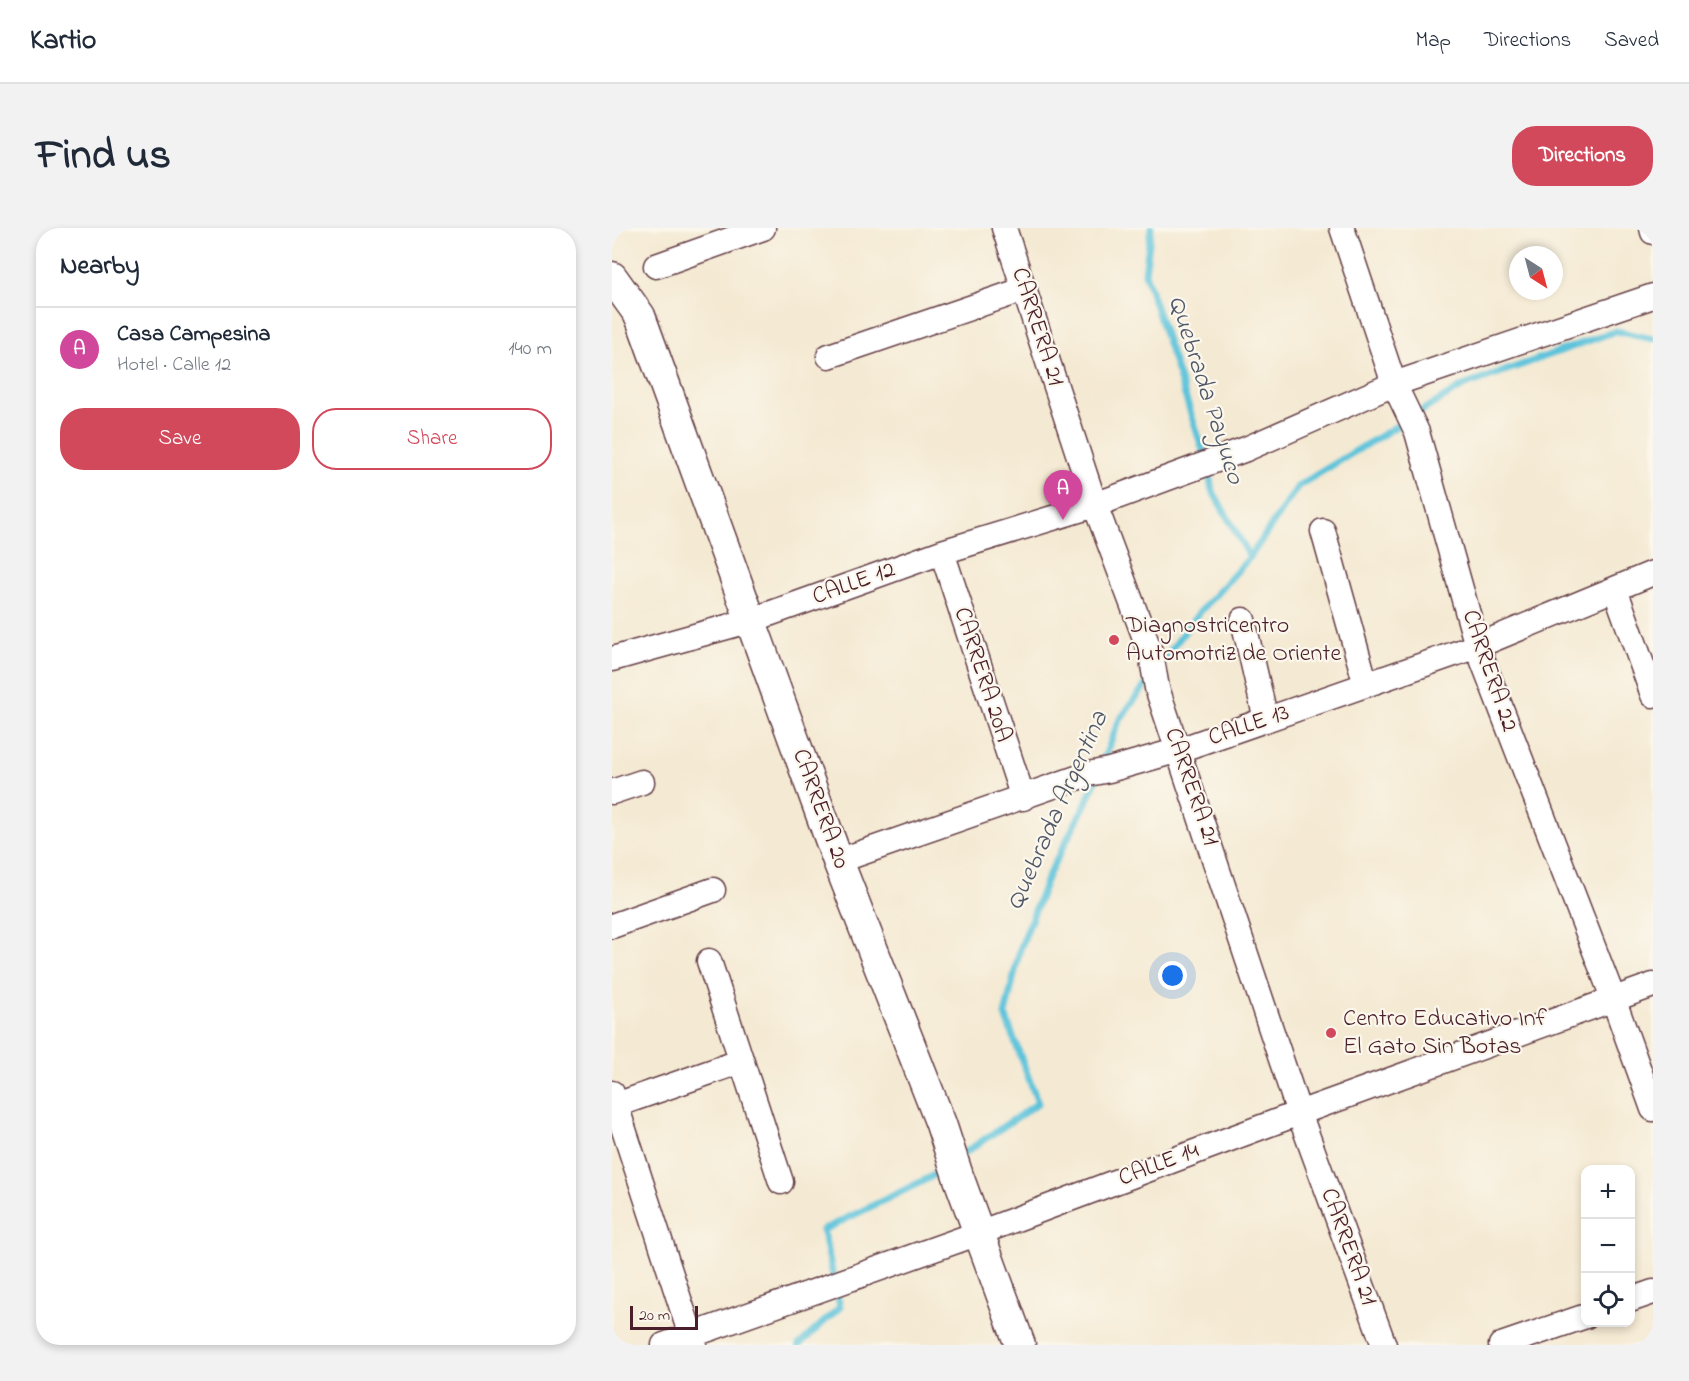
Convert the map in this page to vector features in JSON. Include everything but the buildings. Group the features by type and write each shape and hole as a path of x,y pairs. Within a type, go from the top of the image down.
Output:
{"main road":[{"name":"CARRERA 20","path":"612,277 640,316 838,861 949,1146 1020,1345"}],"street":[{"path":"656,266 763,228"},
{"name":"CARRERA 21","path":"1004,228 1095,505 1150,654 1157,688 1299,1113 1384,1345"},
{"name":"CARRERA 22","path":"1342,228 1394,384 1413,423 1477,645 1613,998 1653,1109"},
{"path":"829,356 1024,289"},
{"name":"CALLE 12","path":"612,658 752,620 942,552 1095,505 1246,449 1394,384 1653,296"},
{"path":"1323,531 1366,685"},
{"name":"CARRERA 20A","path":"942,552 1023,798"},
{"name":"CALLE 13","path":"838,861 1098,772 1179,750 1366,685 1477,645 1653,573"},
{"path":"1615,589 1653,695"},
{"path":"1243,620 1266,720"},
{"path":"612,792 642,782"},
{"path":"612,926 713,890"},
{"path":"709,961 781,1182"},
{"name":"CALLE 14","path":"664,1345 692,1341 824,1289 1653,984"},
{"path":"692,1341 614,1099 742,1061"},
{"path":"1635,1298 1653,1292"},
{"path":"1501,1345 1581,1318"}],"waterway":[{"name":"Quebrada Payuco","path":"1151,228 1145,273 1207,463 1212,490 1250,557"},
{"name":"Quebrada Argentina","path":"1159,666 1198,614 1250,557 1298,486 1463,386 1616,331 1653,339"},
{"name":"Quebrada Argentina","path":"1101,766 1119,721 1149,680"},
{"name":"Quebrada Argentina","path":"960,1156 1038,1103 1005,1015 1020,949 1048,876 1097,777"},
{"name":"Quebrada Argentina","path":"799,1345 840,1307 823,1230 929,1178 946,1166"}],"place":[{"name":"Casa Campesina","path":"1063,520"},
{"name":"Diagnostricentro Automotriz de Oriente","path":"1114,640"},
{"name":"Centro Educativo Inf El Gato Sin Botas","path":"1331,1033"}]}
